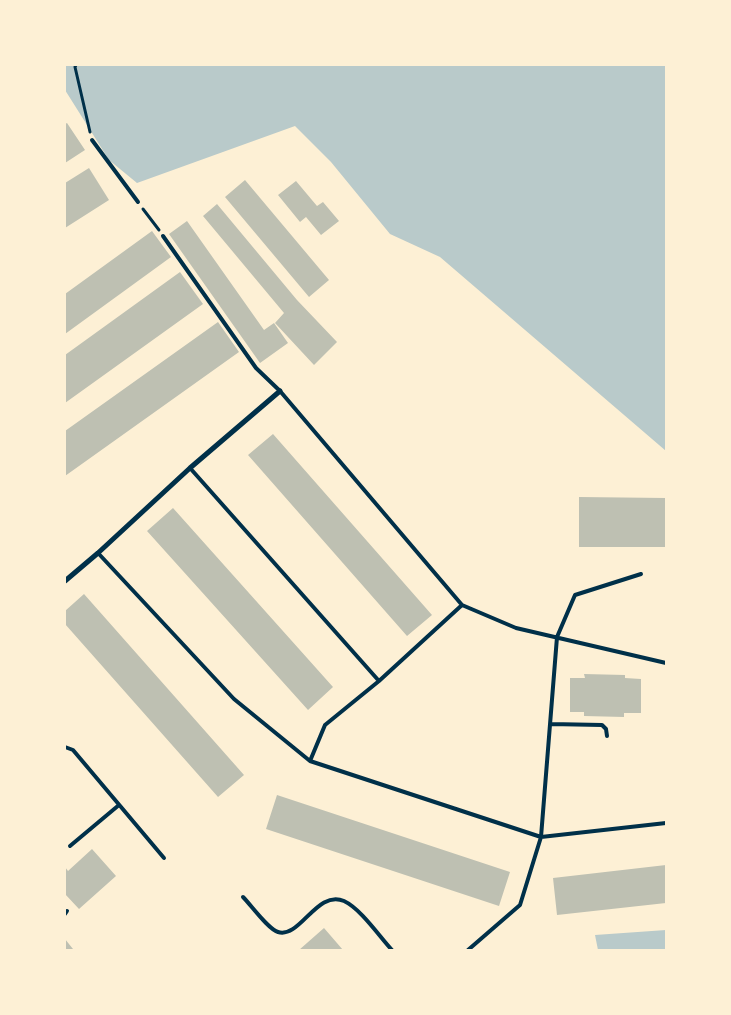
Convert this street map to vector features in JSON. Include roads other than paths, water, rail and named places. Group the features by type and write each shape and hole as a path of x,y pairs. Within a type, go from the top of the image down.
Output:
{"street":[{"path":"65,581 98,554 190,468 280,391"}],"lane":[{"path":"92,140 138,202"},
{"path":"163,236 256,368 280,391 462,605 516,628 666,663"},
{"path":"190,468 379,681"},
{"path":"98,554 234,699 310,761 541,837 666,823"},
{"path":"468,950 520,904 541,837 557,637 575,595 641,574"},
{"path":"310,761 325,725 379,681 462,605"},
{"path":"550,724 602,725 606,729 606,736"},
{"path":"65,747 73,750 164,858"},
{"path":"70,846 119,805"},
{"path":"243,896 272,929 279,932 293,929 318,906 330,900 342,900 354,908 392,950"}]}
